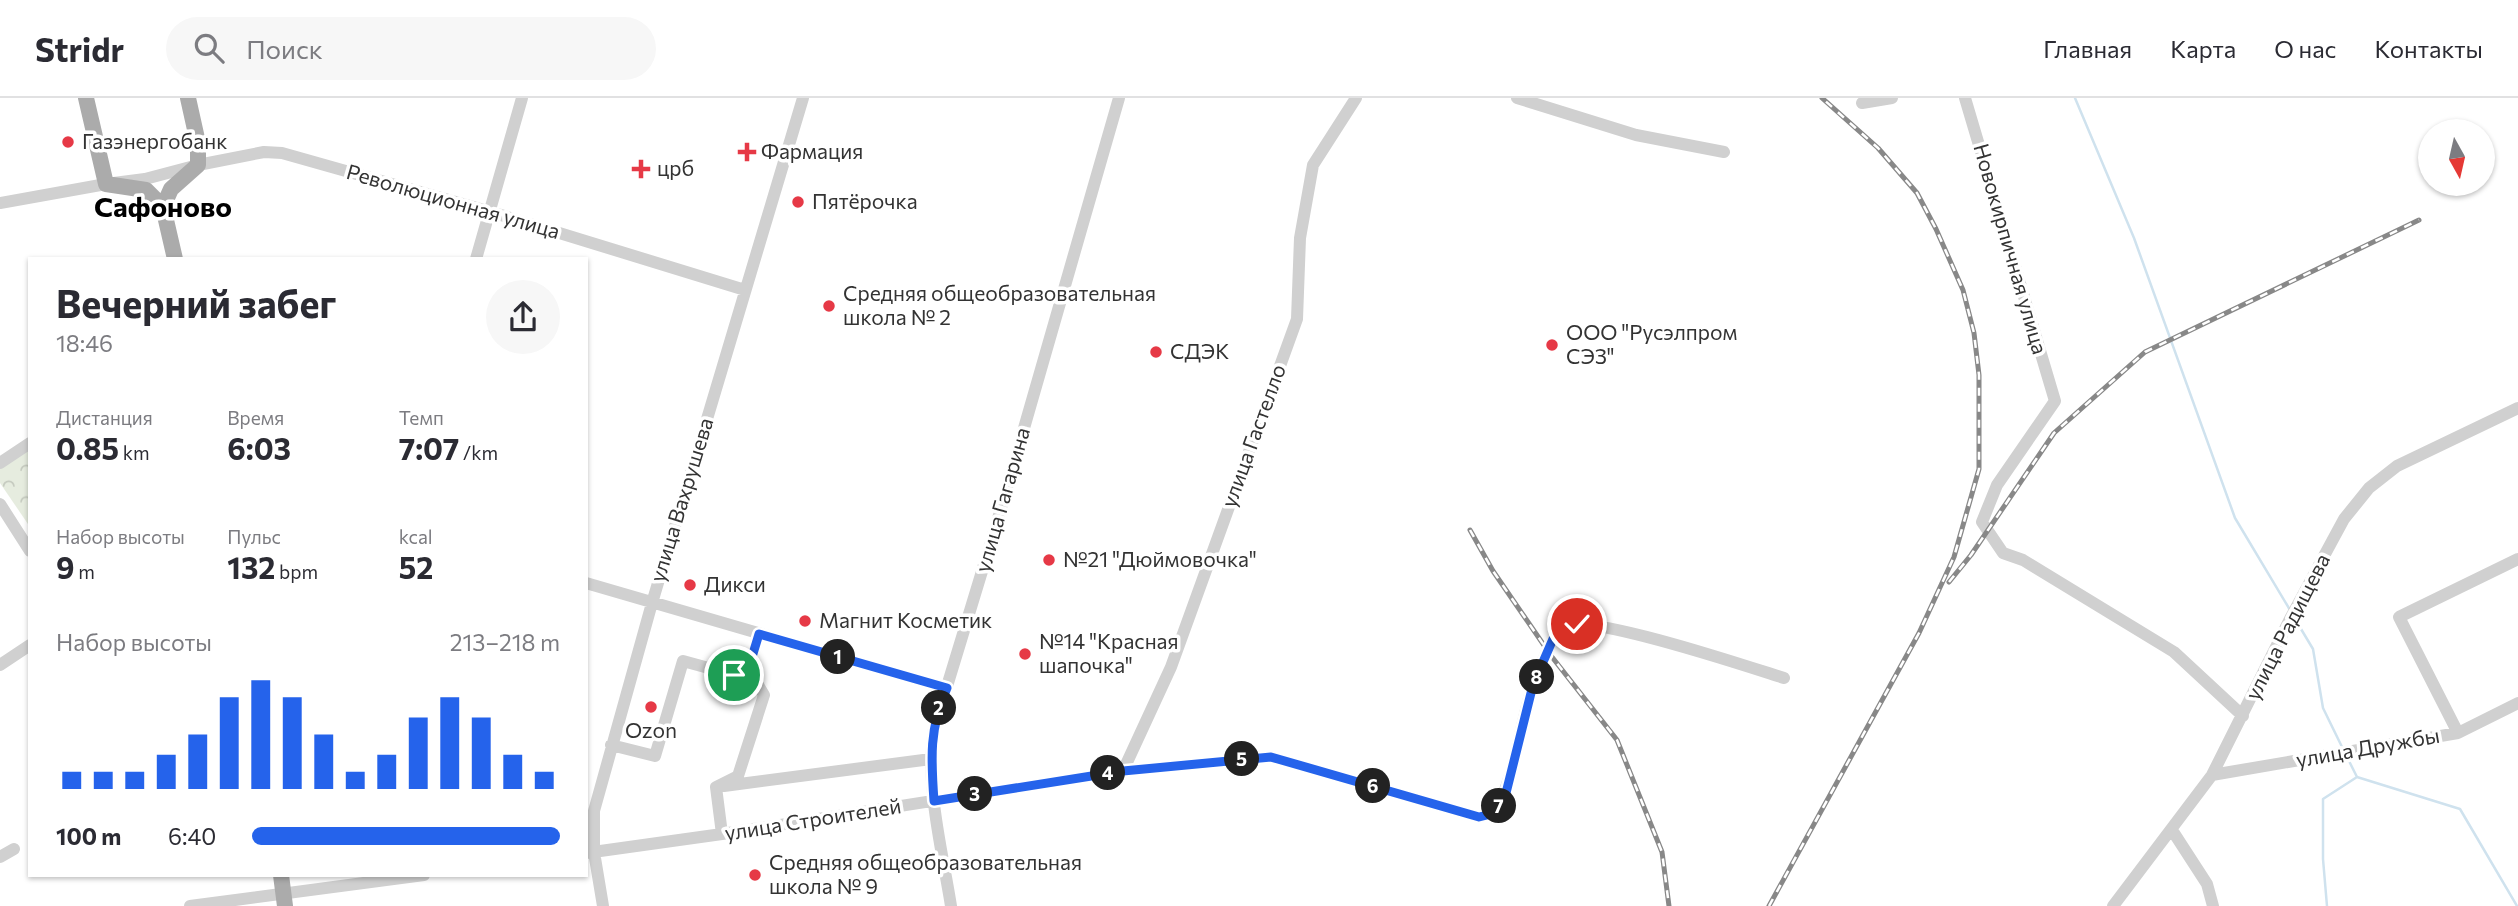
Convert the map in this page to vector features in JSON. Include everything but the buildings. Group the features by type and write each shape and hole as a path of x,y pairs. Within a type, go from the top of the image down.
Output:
{"main road":[{"path":"86,98 106,184 146,190 163,207 174,257"},
{"path":"163,207 171,189 198,165 198,143 188,98"},
{"path":"281,877 284,900"}],"street":[{"path":"477,257 522,98"},
{"name":"улица Вахрушева","path":"603,906 590,852 594,811 652,603 803,98"},
{"name":"улица Гагарина","path":"951,906 934,801 931,759 934,729 1119,98"},
{"name":"улица Гастелло","path":"1123,771 1171,667 1297,319 1300,238 1313,165 1356,98"},
{"path":"1517,98 1636,135 1724,152"},
{"path":"1862,103 1892,98"},
{"name":"Новокирпичная улица","path":"1965,98 2055,401 1997,485 1982,522 2003,553 2023,560 2174,652 2243,716"},
{"name":"Революционная улица","path":"106,184 145,179 264,152 282,153 491,212 745,290"},
{"path":"0,203 106,184"},
{"name":"улица Радищева","path":"2113,906 2212,775 2291,617 2344,519 2369,488 2397,466 2518,408"},
{"path":"0,463 28,444"},
{"path":"0,504 28,548"},
{"path":"2458,733 2399,617 2518,559"},
{"path":"588,584 947,688"},
{"name":"улица Строителей","path":"590,852 1123,771 1271,757 1479,817 1495,813 1506,793 1533,685 1553,639 1565,626 1577,624 1643,636 1784,678"},
{"path":"716,787 738,776 764,695 748,670 759,634"},
{"path":"0,665 28,646"},
{"path":"611,745 655,756 683,661 734,675 748,670"},
{"name":"улица Дружбы","path":"2212,775 2458,733 2518,704"},
{"path":"716,787 931,759"},
{"path":"716,787 722,834"},
{"path":"2172,830 2207,884 2213,906"},
{"path":"0,857 14,849"},
{"path":"190,906 284,900 339,881 396,877"}],"green space":[{"path":"28,449 28,524 0,483 0,465"}],"waterway":[{"path":"2075,98 2134,238 2235,518 2290,610"},
{"path":"2295,619 2313,649 2323,708 2343,749"},
{"path":"2346,755 2357,777 2460,809 2517,906"},
{"path":"2327,906 2323,859 2323,799 2357,777"}],"railway":[{"path":"1769,906 1919,633 1954,557 1979,469 1979,375 1974,333 1963,290 1917,193 1878,148 1822,98"},
{"path":"1949,582 1971,555 2054,433 2145,352 2419,220"},
{"path":"1470,530 1493,571 1552,657 1617,740 1662,852 1669,906"}],"place":[{"name":"Газэнергобанк","path":"68,142"},
{"name":"Фармация","path":"747,152"},
{"name":"црб","path":"641,169"},
{"name":"Пятёрочка","path":"798,202"},
{"name":"Средняя общеобразовательная школа № 2","path":"829,306"},
{"name":"ООО \"Русэлпром СЭЗ\"","path":"1552,345"},
{"name":"СДЭК","path":"1156,352"},
{"name":"№21 \"Дюймовочка\"","path":"1049,560"},
{"name":"Дикси","path":"690,585"},
{"name":"Магнит Косметик","path":"805,621"},
{"name":"№14 \"Красная шапочка\"","path":"1025,654"},
{"name":"Ozon","path":"651,707"},
{"name":"Средняя общеобразовательная школа № 9","path":"755,875"}],"district":[{"name":"Сафоново","path":"163,207"}],"route":[{"path":"734,675 748,670 759,634 947,688 940,703 931,746 934,801 1123,771 1271,757 1479,817 1495,813 1506,793 1533,685 1553,639 1565,626 1577,624"}]}
